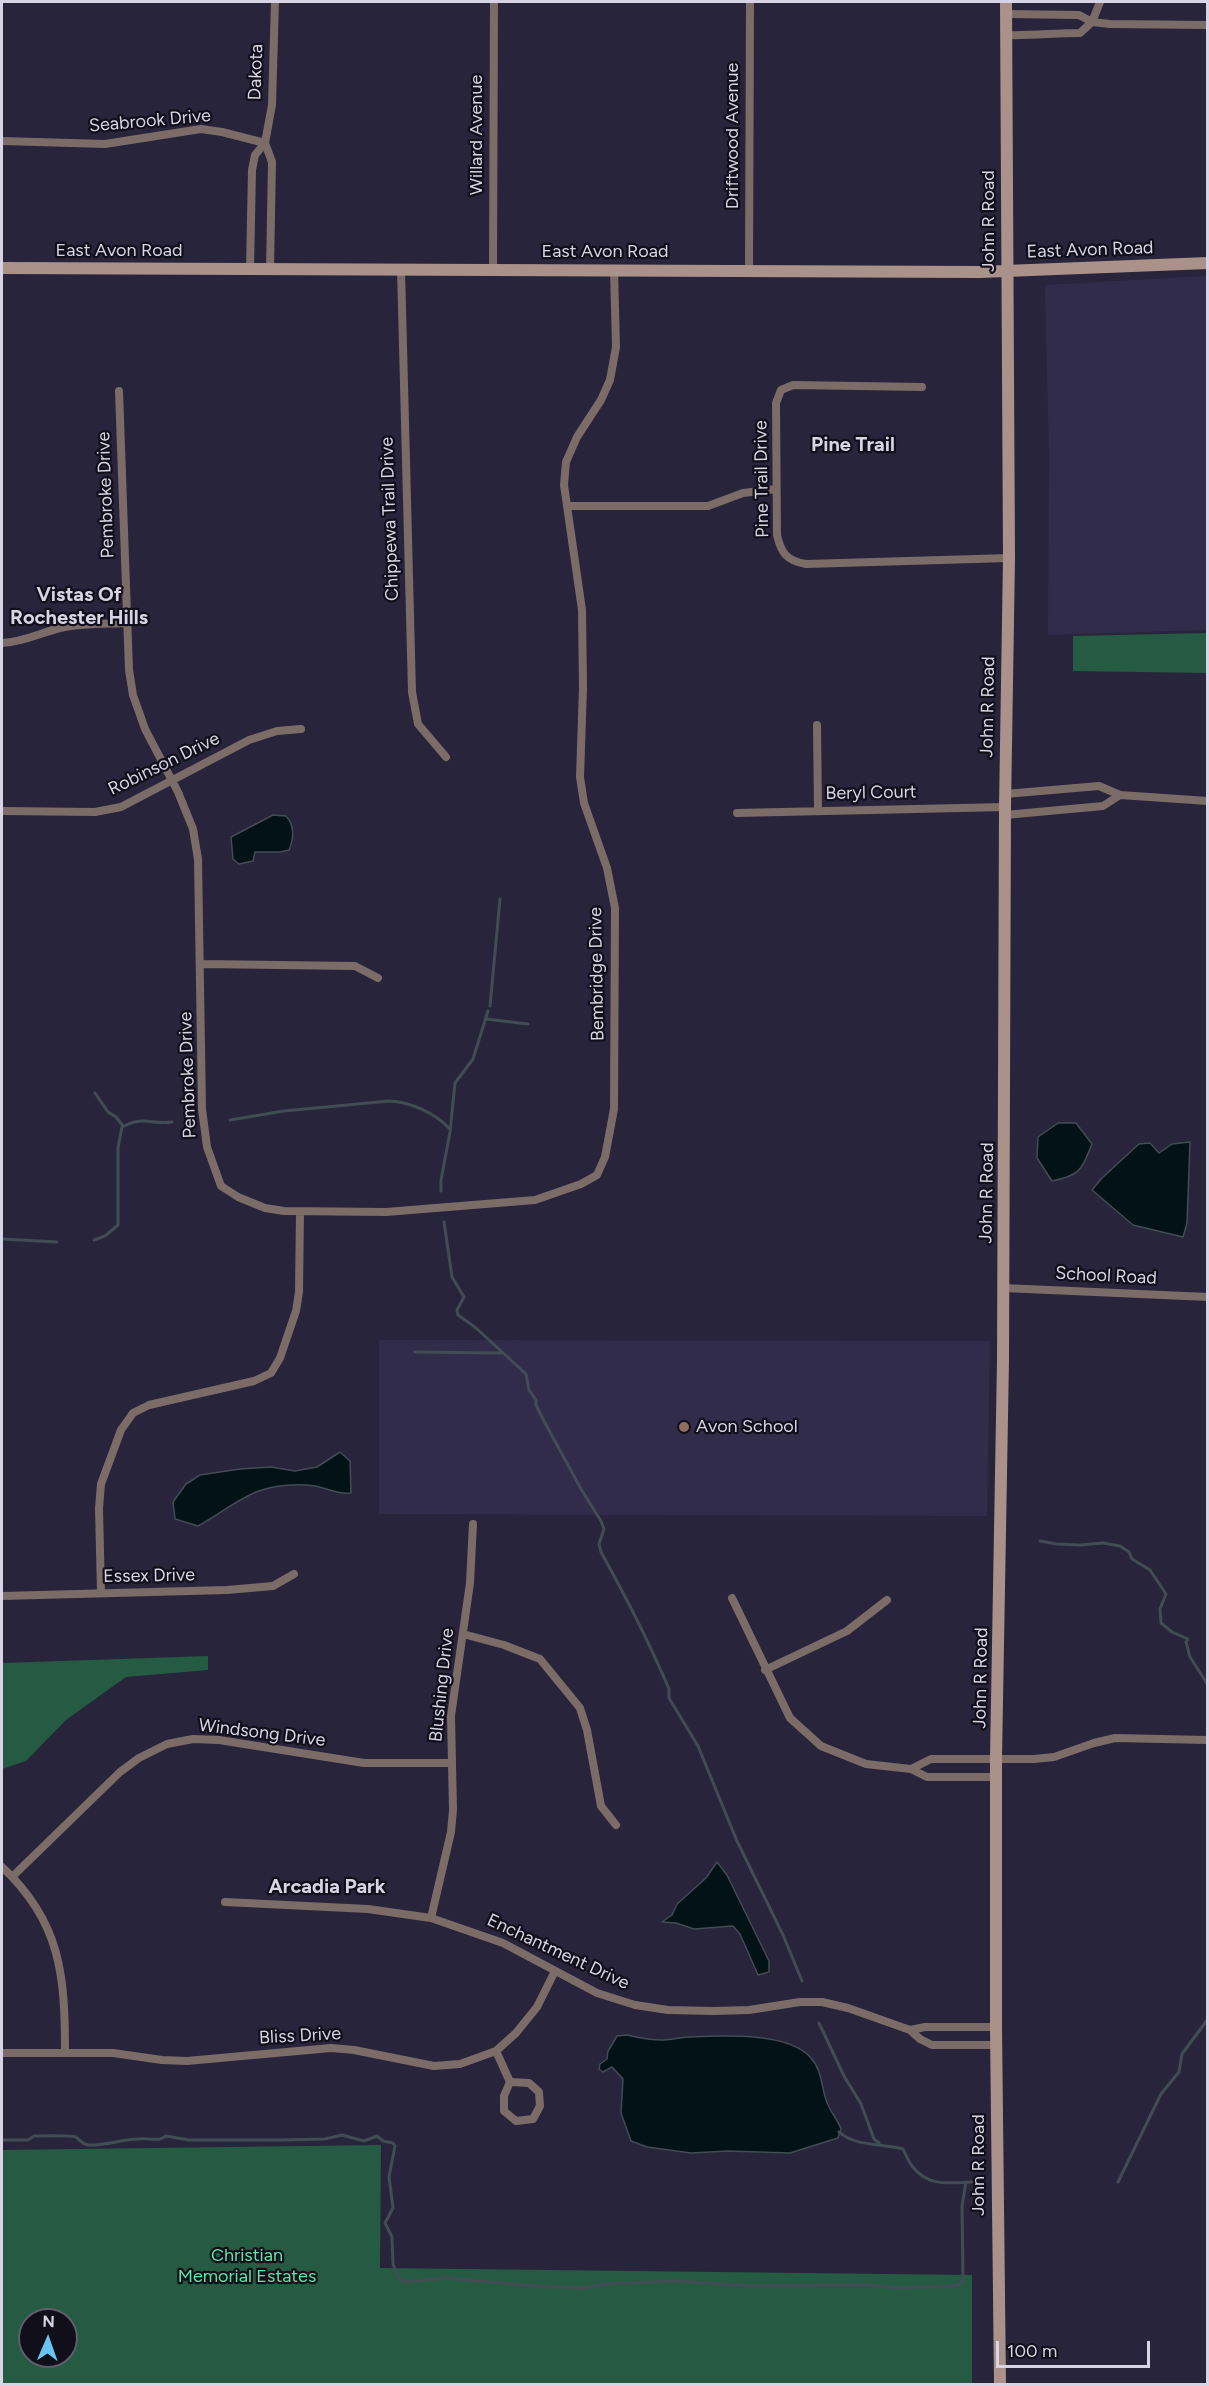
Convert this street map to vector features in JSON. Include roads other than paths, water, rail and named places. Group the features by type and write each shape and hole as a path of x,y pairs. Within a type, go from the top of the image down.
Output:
{"main road":[{"name":"John R Road","path":"1000,2385 996,2045 996,1758 1001,1565 1005,794 1009,558 1006,8"},
{"name":"East Avon Road","path":"2,268 1007,271 1208,263"}],"street":[{"name":"Dakota","path":"250,269 252,170 255,155 265,143 272,105 275,2"},
{"name":"Willard Avenue","path":"493,269 494,2"},
{"name":"Driftwood Avenue","path":"748,271 750,2"},
{"path":"1006,34 1024,36 1034,33 1080,33 1092,22 1100,2"},
{"path":"1006,8 1079,15 1092,22 1110,24 1208,25"},
{"name":"Seabrook Drive","path":"2,141 105,144 201,129 265,143"},
{"name":"Dakota","path":"265,143 272,162 270,270"},
{"name":"Chippewa Trail Drive","path":"401,270 412,692 418,724 446,757"},
{"name":"Bembridge Drive","path":"300,1212 386,1212 535,1200 581,1184 597,1175 605,1157 614,1109 615,908 607,868 584,803 580,777 583,688 582,610 564,485 566,462 577,437 601,400 610,380 616,347 614,270"},
{"name":"Pine Trail Drive","path":"922,387 793,385 781,390 776,404 777,535 780,548 793,562 806,564 1009,558"},
{"name":"Pembroke Drive","path":"119,391 126,623 133,695 145,729 172,780 193,829 198,859 202,1109 207,1147 221,1186 238,1197 265,1208 300,1212"},
{"path":"567,506 708,506 743,493 776,489"},
{"path":"2,643 25,640 62,627 126,623"},
{"path":"817,725 818,810"},
{"name":"Robinson Drive","path":"2,811 95,812 121,807 249,740 277,731 301,729"},
{"path":"1005,794 1099,786 1120,795 1208,801"},
{"name":"Beryl Court","path":"737,813 818,810 1005,811 1103,806 1120,795"},
{"path":"201,964 355,966 378,978"},
{"path":"101,1593 99,1508 101,1484 121,1430 133,1413 149,1405 254,1381 271,1373 280,1358 296,1311 299,1292 300,1212"},
{"name":"School Road","path":"1004,1288 1208,1297"},
{"name":"Blushing Drive","path":"431,1918 451,1832 453,1810 451,1716 470,1583 473,1524"},
{"name":"Essex Drive","path":"2,1596 227,1590 273,1586 294,1574"},
{"path":"732,1598 790,1718 821,1746 866,1764 911,1769 927,1777 996,1777"},
{"path":"765,1670 847,1631 887,1600"},
{"path":"463,1634 504,1645 540,1659 569,1693 580,1708 587,1730 601,1806 616,1826"},
{"path":"911,1769 931,1760 1054,1757 1115,1738 1208,1740"},
{"name":"Windsong Drive","path":"12,1877 120,1772 139,1758 167,1744 193,1739 219,1740 364,1763 451,1764"},
{"path":"2,1867 34,1904 54,1945 63,1976 65,2052"},
{"name":"Enchantment Drive","path":"225,1902 368,1909 431,1918 503,1943 597,1993 634,2005 668,2010 737,2010 800,2002 822,2002 848,2008 910,2030 920,2039 932,2045 996,2045"},
{"name":"Bliss Drive","path":"2,2053 114,2053 187,2061 331,2048 354,2050 434,2066 460,2064 496,2051 516,2033 537,2007 555,1971"},
{"name":"Enchantment Drive","path":"910,2030 925,2027 996,2027"},
{"path":"496,2051 510,2082 504,2096 504,2111 516,2121 533,2119 540,2106 539,2092 529,2083 510,2082"}],"waterway":[{"path":"490,1006 500,899"},
{"path":"441,1191 455,1083 473,1059 488,1011"},
{"path":"486,1019 528,1024"},
{"path":"95,1093 108,1112 116,1117 123,1126"},
{"path":"230,1120 284,1111 389,1101 422,1109 450,1129"},
{"path":"94,1240 105,1236 118,1225 118,1148 122,1127 142,1121 172,1122"},
{"path":"444,1222 452,1277 464,1297 457,1310 458,1315 476,1328 526,1374 529,1390 536,1400 544,1421 601,1521 604,1529 599,1544 601,1552 653,1654 669,1689 669,1698 698,1746 737,1841 783,1935 802,1981"},
{"path":"2,1239 57,1242"},
{"path":"415,1352 501,1353"},
{"path":"1040,1541 1080,1545 1103,1543 1120,1546 1129,1552 1132,1559 1150,1570 1166,1594 1160,1609 1161,1623 1172,1632 1188,1639 1186,1642 1190,1657 1208,1685"},
{"path":"1118,2182 1161,2094 1179,2072 1182,2054 1208,2019"},
{"path":"819,2023 844,2076 861,2104 874,2139 879,2143"},
{"path":"839,2132 853,2140 903,2149 909,2162 918,2173 932,2181 972,2182"},
{"path":"2,2140 28,2140 34,2136 68,2136 76,2137 83,2143 95,2145 133,2139 159,2139 166,2136 189,2140 283,2140 325,2139 342,2135 364,2141 377,2136 395,2146 389,2177 393,2208 385,2223 392,2237 393,2264 399,2279 406,2282 446,2278 585,2288 606,2284 675,2281 751,2286 867,2285 897,2288 954,2286 960,2284 963,2279 962,2206 966,2182"}],"place":[{"name":"Avon School","path":"684,1427"}],"district":[{"name":"Pine Trail","path":"853,445"},
{"name":"Vistas Of Rochester Hills","path":"79,606"},
{"name":"Arcadia Park","path":"327,1887"}],"park label":[{"name":"Christian Memorial Estates","path":"247,2266"}]}
